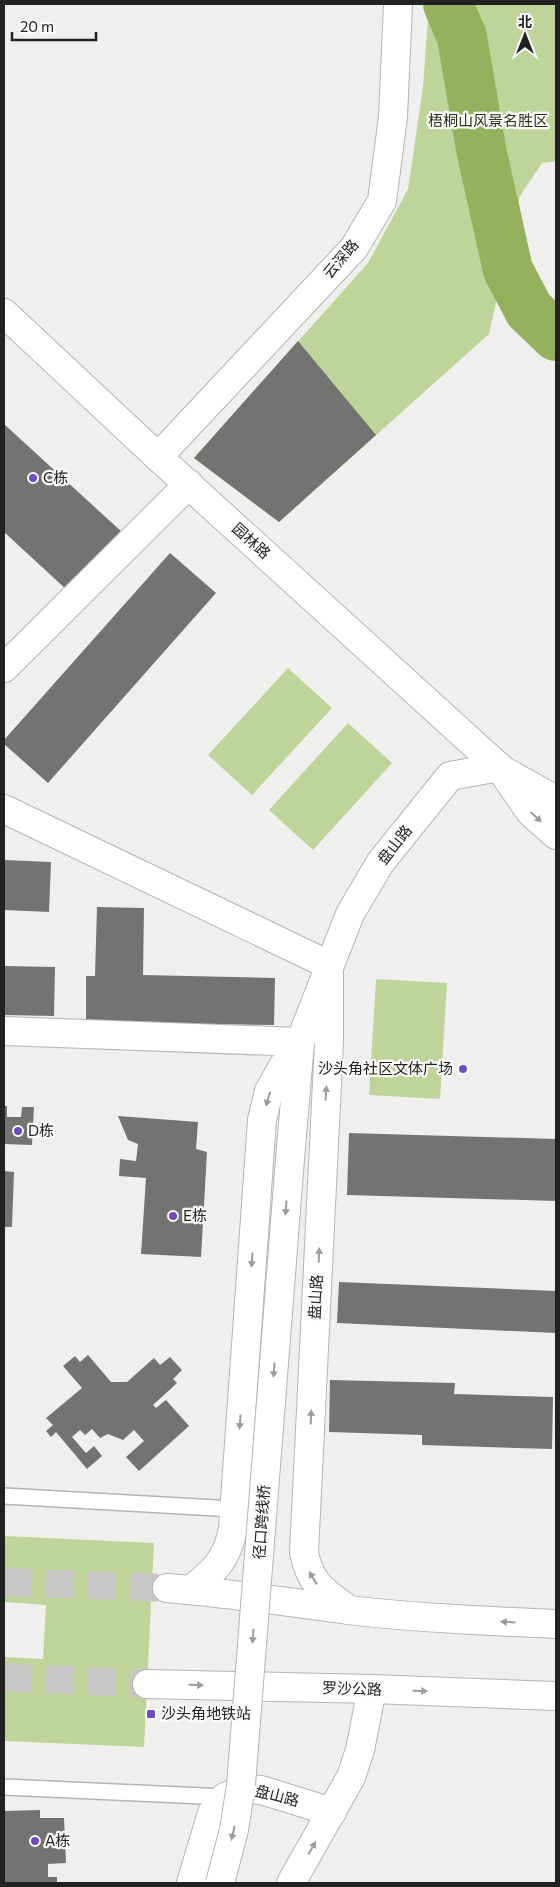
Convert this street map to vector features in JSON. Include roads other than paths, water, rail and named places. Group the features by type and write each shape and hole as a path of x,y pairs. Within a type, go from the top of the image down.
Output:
{"main road":[{"name":"云深路","path":"158,457 354,248 382,201 393,117 398,4"},
{"name":"园林路","path":"4,313 158,457 499,768 531,813 556,836"},
{"path":"4,668 189,484"},
{"name":"园林路","path":"499,768 548,795 556,803"},
{"name":"盘山路","path":"290,1159 300,1042 350,914 380,863 450,776 499,768"},
{"path":"4,809 329,965"},
{"name":"盘山路","path":"329,965 329,1042 304,1553 308,1570 320,1590 349,1610"},
{"path":"4,1031 300,1042"},
{"path":"300,1042 283,1066 270,1091 262,1120 230,1546 208,1576 179,1589 349,1610 449,1619 556,1624"},
{"name":"径口跨线桥","path":"220,1883 234,1830 242,1785 290,1159"},
{"name":"罗沙公路","path":"147,1684 372,1689 556,1696"},
{"path":"291,1883 350,1777 360,1750 372,1689"},
{"name":"盘山路","path":"225,1797 244,1789 261,1790 332,1812"},
{"path":"191,1883 212,1813 225,1797"}],"lane":[{"path":"4,1496 234,1509"},
{"path":"4,1787 225,1797"}],"waterway":[{"path":"448,4 462,37 481,149 508,270 529,310 556,336"}],"tunnel":[{"path":"4,1582 167,1588"},
{"path":"4,1677 147,1684"}],"place":[{"name":"C栋","path":"33,478"},
{"name":"沙头角社区文体广场","path":"463,1069"},
{"name":"D栋","path":"18,1131"},
{"name":"E栋","path":"173,1216"},
{"name":"沙头角地铁站","path":"151,1714"},
{"name":"A栋","path":"35,1841"}],"park label":[{"name":"梧桐山风景名胜区","path":"488,121"}]}
